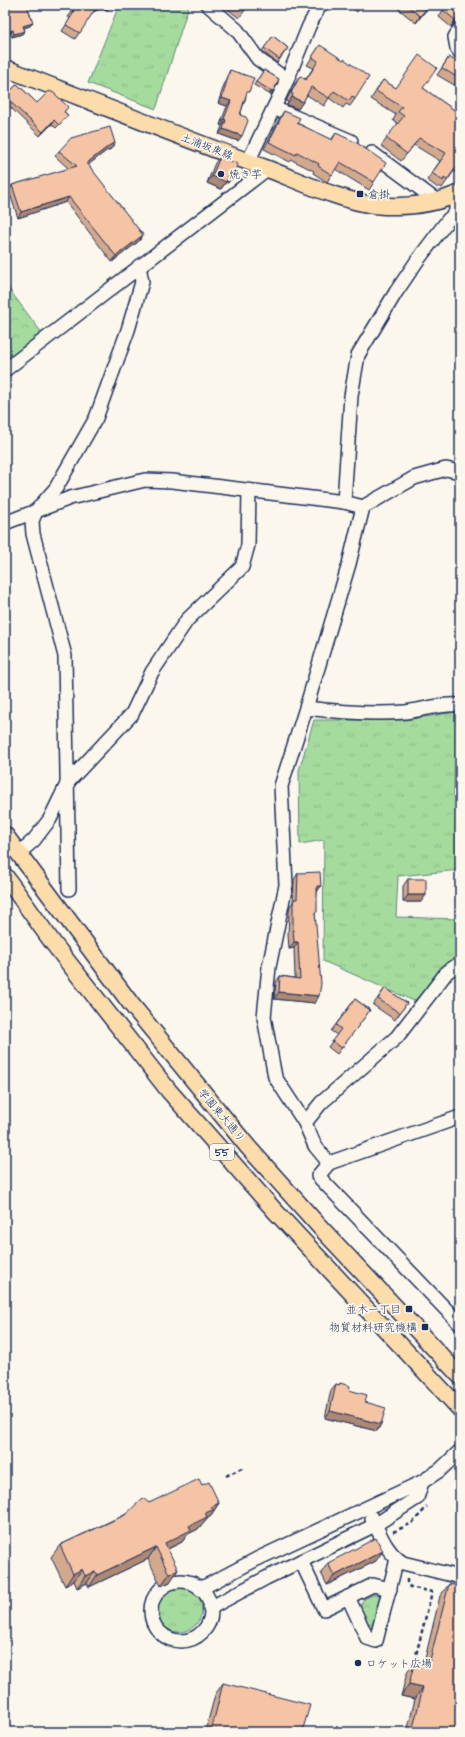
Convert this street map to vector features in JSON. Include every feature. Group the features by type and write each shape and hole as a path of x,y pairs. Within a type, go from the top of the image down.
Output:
{"main road":[{"name":"土浦坂東線","path":"5,68 248,162 342,196 373,205 403,206 437,201 458,194"},
{"name":"学園東大通り","path":"5,835 131,1004 243,1141 319,1226 460,1376"},
{"name":"55","path":"5,876 58,950 169,1091 275,1211 460,1409"}],"street":[{"path":"208,5 237,30 258,59 287,80"},
{"path":"248,162 287,80 307,30 320,5"},
{"path":"460,29 455,37 456,48 460,52"},
{"path":"274,108 356,143 437,201"},
{"path":"5,370 267,169"},
{"path":"344,502 351,396 358,355 396,292 417,261 448,220 458,216 458,194"},
{"path":"69,889 65,656 33,534 32,521 36,511 56,488 96,418 128,330 142,282 139,266"},
{"path":"5,523 70,498 145,480 172,481 249,492 344,502 363,507 414,478 446,469 460,472"},
{"path":"18,854 34,840 50,819 68,782 132,714 152,672 187,620 242,567 248,545 249,492"},
{"path":"329,1163 315,1146 304,1123 275,1077 264,1017 269,968 286,885 281,786 349,564 363,507"},
{"path":"306,708 345,713 398,712 450,704 460,705"},
{"path":"304,1123 321,1103 397,1037 447,972 460,963"},
{"path":"460,1117 329,1163 318,1176 460,1324"},
{"path":"200,1589 257,1559 422,1482 440,1470 460,1451"},
{"path":"210,1608 375,1525 417,1498 422,1482"},
{"path":"366,1507 388,1551 397,1559 403,1563 460,1577"},
{"path":"348,1597 367,1638 376,1641 397,1559"},
{"path":"301,1561 324,1609 374,1585 390,1589"},
{"path":"180,1582 192,1584 200,1589 207,1598 210,1608 210,1617 205,1629 195,1638 189,1640 175,1641 163,1636 155,1626 152,1619 151,1606 157,1594 167,1585 180,1582"}],"path":[{"path":"226,1476 244,1467"},
{"path":"392,1532 412,1522 428,1505"},
{"path":"407,1579 410,1587 432,1592 416,1655 415,1668"}],"green space":[{"path":"119,5 189,5 156,109 88,83"},
{"path":"5,284 42,333 5,364"},
{"path":"456,712 460,713 460,758 455,759 454,796 460,796 460,870 398,876 396,917 460,919 460,957 414,1001 323,961 324,840 300,844 299,770 314,720 405,720"},
{"path":"179,1586 192,1590 198,1596 202,1609 198,1622 192,1628 179,1632 166,1628 160,1622 156,1609 160,1596 166,1590"},
{"path":"375,1594 380,1595 381,1598 374,1625 371,1625 366,1621 360,1606 364,1599"}],"building":[{"path":"5,5 27,5 33,23 23,26 25,31 14,34 13,30 5,32"},
{"path":"77,5 99,5 80,33 66,25"},
{"path":"236,5 249,5 243,11"},
{"path":"407,5 430,5 420,16"},
{"path":"447,5 460,5 460,15 455,20 443,10"},
{"path":"273,36 288,48 279,59 264,48"},
{"path":"320,45 343,60 344,59 369,77 355,99 352,96 349,101 334,91 329,98 311,87 303,102 292,97 293,94 291,93 300,76 306,80 318,61 312,57"},
{"path":"419,55 437,68 423,88 460,114 460,164 459,163 447,180 444,178 443,181 432,173 446,153 419,138 407,154 386,138 404,116 398,112 402,107 376,91 383,80 396,88"},
{"path":"449,57 460,64 460,79 442,68"},
{"path":"230,70 254,78 249,92 247,92 240,115 246,117 248,121 242,136 223,129 226,120 224,119 231,101 222,98"},
{"path":"264,70 279,79 274,90 272,91 256,82"},
{"path":"17,84 37,103 49,91 54,93 68,107 64,112 68,115 59,125 54,120 43,132 5,97"},
{"path":"284,111 300,118 297,123 332,140 336,133 357,143 386,163 374,182 340,162 332,175 318,166 319,164 297,152 296,155 269,142"},
{"path":"110,127 115,143 110,145 87,163 143,235 116,256 69,197 21,212 12,185 77,166 59,151 71,138"},
{"path":"220,157 238,164 232,176 229,175 226,182 212,176"},
{"path":"320,872 321,886 317,886 317,912 315,912 321,984 319,996 279,992 280,976 300,979 298,942 294,942 293,928 293,904 294,899 297,899 298,873"},
{"path":"408,879 426,879 426,895 408,895"},
{"path":"385,988 407,1003 400,1013 378,999"},
{"path":"355,999 370,1010 342,1048 332,1041 341,1029 336,1025"},
{"path":"340,1383 350,1386 349,1390 367,1395 365,1402 386,1408 381,1424 330,1411 336,1384 339,1385"},
{"path":"199,1479 202,1485 209,1482 219,1503 211,1507 213,1510 205,1513 207,1517 189,1526 191,1530 165,1543 178,1570 169,1574 156,1547 97,1575 95,1571 85,1576 82,1569 73,1574 60,1545 125,1515 143,1498 149,1503"},
{"path":"376,1538 383,1551 334,1576 328,1563"},
{"path":"449,1584 460,1586 460,1711 455,1732 412,1732 423,1687 409,1684 415,1660 429,1664"},
{"path":"223,1683 310,1705 302,1732 211,1732"}],"place":[{"name":"焼き芋","path":"221,174"},
{"name":"倉掛","path":"360,194"},
{"name":"並木一丁目","path":"409,1309"},
{"name":"物質材料研究機構","path":"425,1327"},
{"name":"ロケット広場","path":"358,1663"}]}
